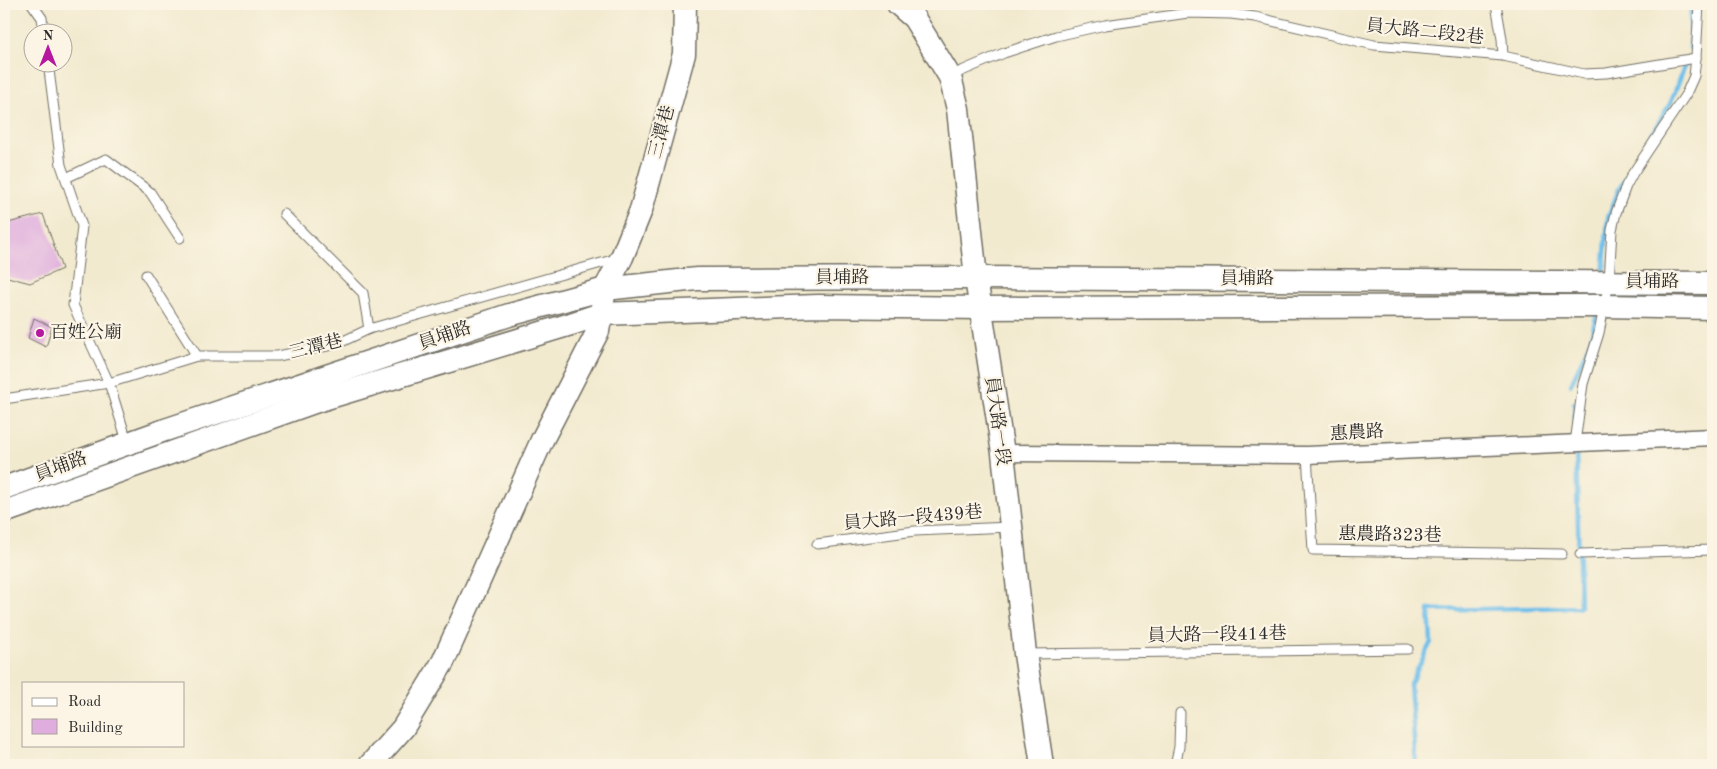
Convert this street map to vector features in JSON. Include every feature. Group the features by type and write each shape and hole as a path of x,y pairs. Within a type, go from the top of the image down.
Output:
{"street":[{"name":"三潭巷","path":"370,765 403,728 443,662 542,440 598,331 605,289 622,257 641,210 684,54 685,4"},
{"name":"員大路一段","path":"898,4 914,18 950,77 958,109 976,278 1003,453 1025,654 1042,765"},
{"name":"員埔路","path":"4,512 132,454 509,315 605,289 697,279 976,278 1713,283"},
{"name":"員埔路","path":"4,488 132,454 320,400 601,314 818,306 981,308 1603,306 1713,308"},
{"name":"惠農路","path":"1003,453 1307,455 1713,438"}],"lane":[{"path":"32,4 42,18 43,22"},
{"path":"1496,4 1503,56"},
{"path":"1575,443 1582,384 1599,333 1609,282 1612,230 1620,199 1633,173 1686,94 1694,76 1698,4"},
{"name":"員大路二段2巷","path":"950,77 1004,53 1056,36 1105,24 1188,8 1255,18 1374,45 1503,56 1572,72 1596,74 1696,58"},
{"path":"49,72 61,166 82,226 73,305 109,383 132,454"},
{"path":"66,178 106,159 150,192 180,238"},
{"path":"284,214 363,293 369,329"},
{"name":"三潭巷","path":"4,399 109,383 198,356 278,356 337,344 369,329 622,257"},
{"path":"146,275 198,356"},
{"name":"惠農路323巷","path":"1307,455 1313,550 1562,554"},
{"name":"員大路一段439巷","path":"817,544 915,531 1011,527"},
{"path":"1580,554 1713,550"},
{"name":"員大路一段414巷","path":"1025,654 1408,649"},
{"path":"1175,765 1179,747 1180,713"}],"building":[{"path":"43,214 62,269 30,283 4,276 4,224"},
{"name":"百姓公廟","path":"34,318 52,327 46,347 28,338"}],"waterway":[{"path":"1690,48 1691,4"},
{"path":"1632,166 1671,102 1685,65"},
{"path":"1603,276 1608,218 1619,189 1627,175"},
{"path":"1571,384 1590,343 1597,313"},
{"path":"1574,403 1575,420"},
{"path":"1416,765 1410,684 1431,642 1429,610 1580,607 1576,445"}],"place":[{"name":"百姓公廟","path":"40,333"}]}
